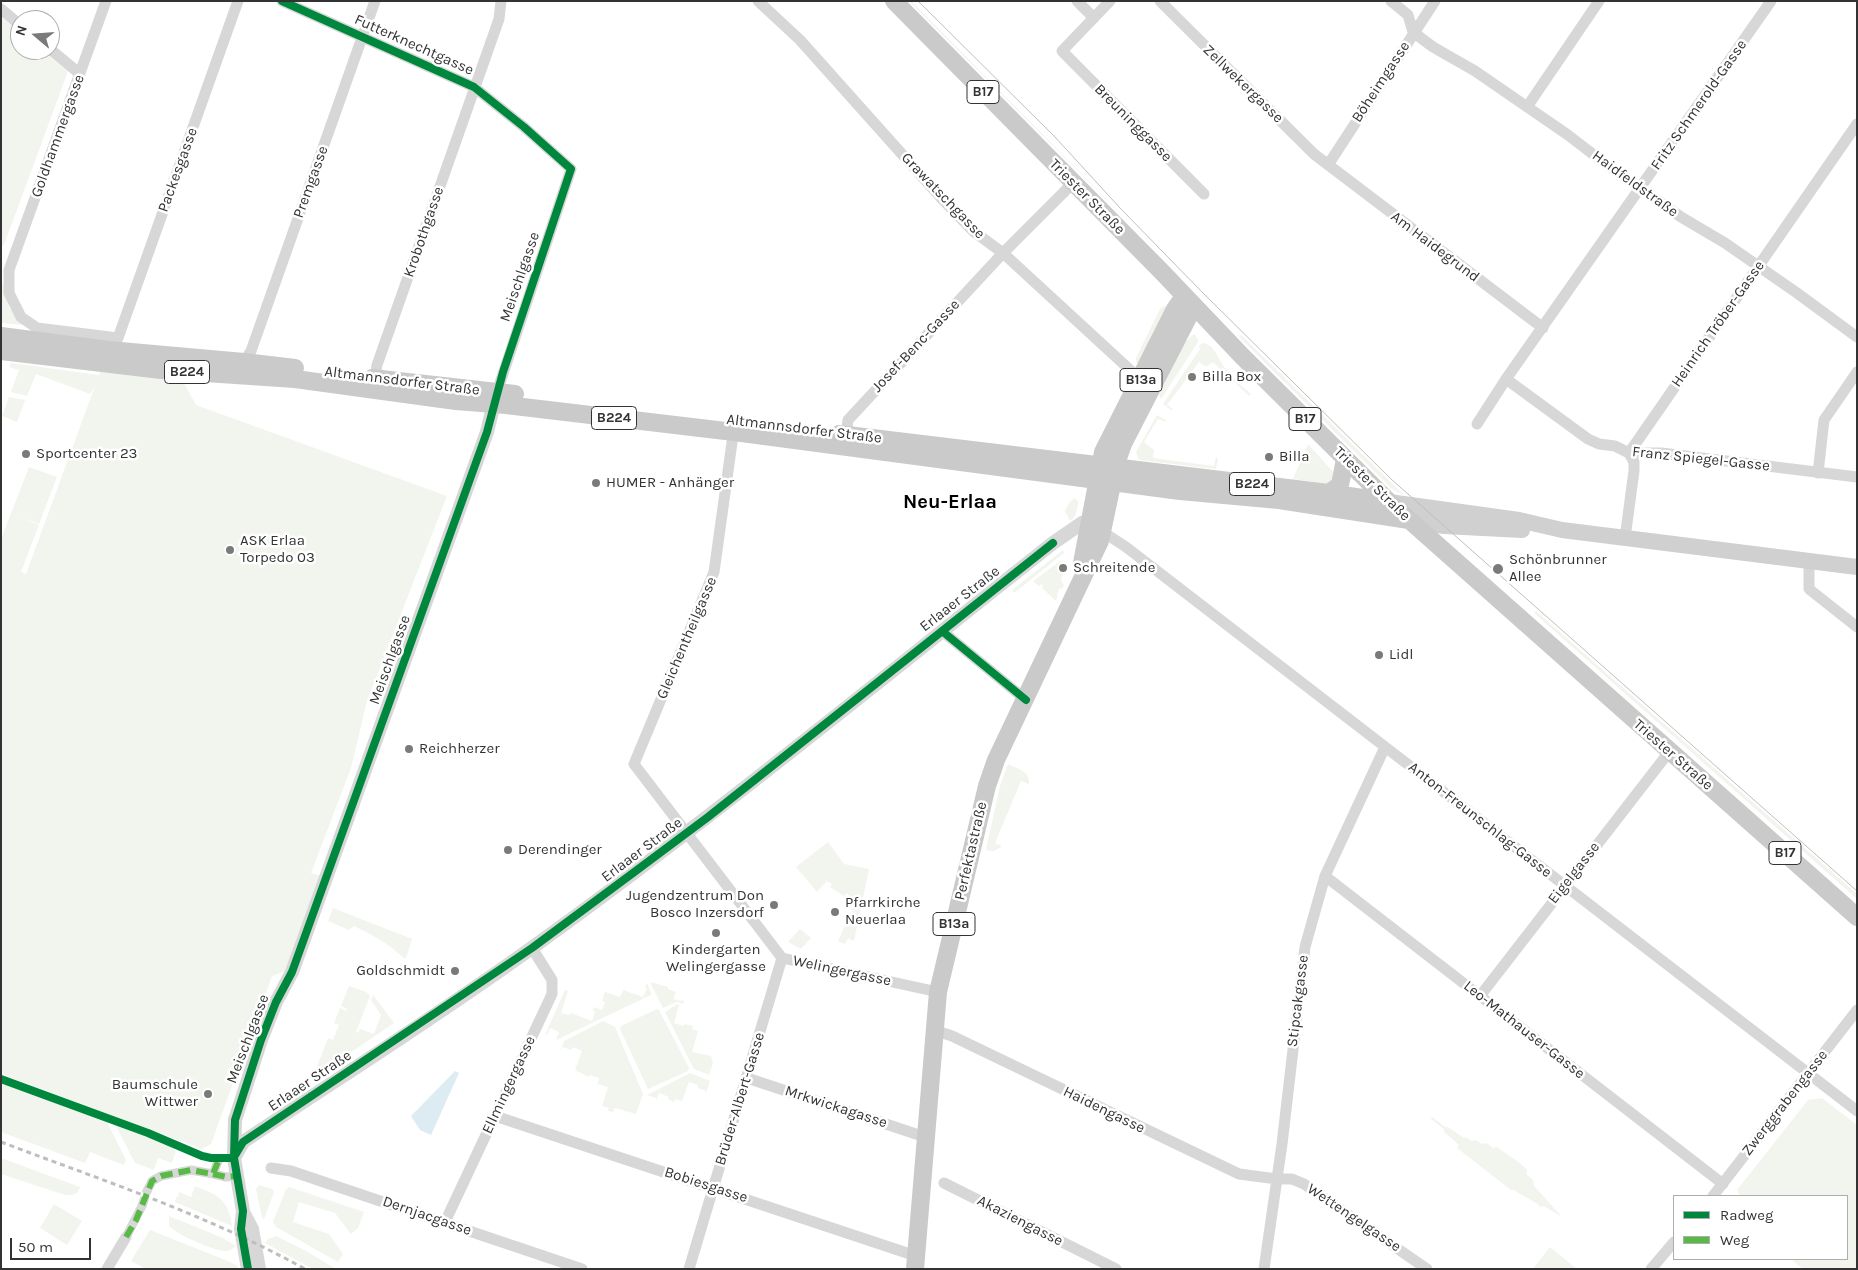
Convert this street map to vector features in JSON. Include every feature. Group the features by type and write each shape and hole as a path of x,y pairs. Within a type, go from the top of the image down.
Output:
{"main road":[{"name":"Triester Straße","path":"894,1 1389,502 1857,917"},
{"name":"B13a","path":"1097,526 1106,473 1107,444 1141,380 1175,309 1189,301"},
{"name":"B13a","path":"1106,473 1124,444 1189,301"},
{"name":"Altmannsdorfer Straße","path":"1,336 109,350 244,362 375,378 496,398 1106,473 1329,493 1389,502"},
{"name":"Altmannsdorfer Straße","path":"1,351 161,370 295,379 456,401 496,398"},
{"path":"1329,493 1340,485 1345,459"},
{"name":"Altmannsdorfer Straße","path":"1106,473 1188,492 1279,500 1409,520"},
{"path":"1389,502 1519,520 1562,530 1857,567"},
{"path":"1409,520 1454,527 1554,532 1562,530"},
{"name":"Perfektastraße","path":"916,1262 938,992 987,786 996,760 1090,564 1097,526"}],"street":[{"name":"Goldhammergasse","path":"21,317 9,293 4,268 80,74 106,1"},
{"name":"Packesgasse","path":"21,317 37,328 118,338 238,1"},
{"name":"Futterknechtgasse","path":"282,1 474,87 524,127 571,169"},
{"name":"Premgasse","path":"244,362 254,341 375,1"},
{"name":"Krobothgasse","path":"375,378 377,366 499,19 501,1"},
{"name":"Grawatschgasse","path":"758,1 800,40 973,231 1002,253 1141,380"},
{"path":"1077,1 1094,18 1110,1"},
{"name":"Zellwekergasse","path":"1160,1 1286,127 1328,165"},
{"path":"1391,1 1408,15 1413,32"},
{"name":"Böheimgasse","path":"1328,165 1435,1"},
{"path":"1527,107 1599,1"},
{"name":"Fritz Schmerold-Gasse","path":"1477,424 1506,379 1771,1"},
{"name":"Breuninggasse","path":"1094,18 1062,51 1204,194"},
{"name":"Haidfeldstraße","path":"1413,32 1527,107 1681,218 1725,243 1857,338"},
{"path":"60,57 80,74"},
{"name":"Heinrich Tröber-Gasse","path":"1629,453 1857,124"},
{"name":"Am Haidegrund","path":"1328,165 1543,328"},
{"name":"Meischlgasse","path":"243,1211 234,1158 235,1120 243,1091 276,1002 292,972 487,432 496,398 571,169"},
{"name":"Josef-Benc-Gasse","path":"845,441 848,420 1002,253 1073,183"},
{"path":"1818,473 1824,420 1857,372"},
{"name":"Franz Spiegel-Gasse","path":"1506,379 1588,439 1599,444 1615,446 1629,453 1661,453 1857,477"},
{"name":"Gleichentheilgasse","path":"686,834 634,764 714,572 734,427"},
{"path":"1625,538 1634,472 1634,462 1629,453"},
{"name":"Erlaaer Straße","path":"234,1158 243,1142 532,948 686,834 1053,543 1082,523 1097,526"},
{"name":"Anton-Freunschlag-Gasse","path":"1097,526 1857,1111"},
{"path":"1809,562 1809,589 1857,627"},
{"path":"942,630 1026,700"},
{"name":"Stipcakgasse","path":"1264,1269 1305,946 1325,876 1385,747"},
{"name":"Eigelgasse","path":"1480,996 1669,752"},
{"name":"Welingergasse","path":"686,834 782,958 938,992"},
{"name":"Leo-Mathauser-Gasse","path":"1325,876 1723,1184"},
{"name":"Ellmingergasse","path":"444,1222 552,994 552,980 532,948"},
{"name":"Brüder-Albert-Gasse","path":"689,1269 782,958"},
{"name":"Zwerggrabengasse","path":"1714,1195 1857,1010"},
{"name":"Haidengasse","path":"934,1030 952,1036 1238,1174 1276,1179"},
{"name":"Mrkwickagasse","path":"747,1078 925,1137"},
{"name":"Bobiesgasse","path":"495,1116 714,1188 916,1262"},
{"path":"213,1174 219,1159"},
{"name":"Dernjacgasse","path":"271,1168 291,1171 582,1269"},
{"path":"147,1191 152,1181 161,1176 191,1170 226,1177 237,1176"},
{"name":"Wettengelgasse","path":"1276,1179 1292,1179 1304,1184 1427,1269"},
{"name":"Akaziengasse","path":"944,1183 1116,1269"},
{"path":"108,1269 142,1206"},
{"path":"243,1211 241,1229 248,1269"},
{"path":"243,1211 252,1229 259,1269"},
{"path":"1651,1269 1673,1243"}],"shaded area":[{"path":"909,1 923,13 1194,288"},
{"path":"1,17 10,24 10,60 54,60 67,71 67,74 4,245 1,246"},
{"path":"1,277 9,308 24,325 1,323"},
{"path":"1164,306 1168,307 1164,311 1138,363 1136,363 1136,358 1160,309"},
{"path":"1194,334 1198,342 1161,399 1159,395 1184,343"},
{"path":"1241,335 1404,495 1392,489 1239,337"},
{"path":"1202,343 1210,346 1216,352 1228,372 1251,394 1249,396 1213,362 1206,367 1199,362 1167,405 1174,410 1171,410 1163,404 1200,349 1199,346"},
{"path":"11,363 99,375 101,369 184,383 196,405 447,496 367,701 351,768 311,873 321,876 286,971 272,976 211,1144 202,1149 1,1074 1,539 29,467 57,477 39,524 17,516 39,525 21,572 26,574 95,386 90,394 36,374 27,396 11,392 19,370 9,367"},
{"path":"9,397 25,400 17,422 2,416"},
{"path":"1157,415 1166,420 1166,422 1158,419 1144,442 1154,450 1153,458 1214,466 1216,457 1218,459 1216,469 1139,460 1136,452"},
{"path":"1308,444 1334,473 1335,476 1331,484 1293,479"},
{"path":"1074,498 1078,501 1078,507 1070,521 1065,511"},
{"path":"1063,550 1064,553 1014,593 1012,590"},
{"path":"1062,561 1065,565 1061,581 1064,584 1063,588 1059,589 1056,601 1042,588 1041,584 1039,586 1033,581"},
{"path":"1536,611 1857,894 1857,899 1534,613"},
{"path":"1008,764 1025,773 1028,776 1029,784 1021,781 995,843 1002,846 994,851 986,850 1000,786"},
{"path":"828,842 844,864 869,869 854,941 848,938 845,944 838,941 854,906 848,902 850,896 847,893 844,896 830,887 832,884 827,881 817,892 796,867"},
{"path":"333,908 412,939 406,958 381,940 354,926 349,930 328,921"},
{"path":"800,929 811,938 801,949 788,942"},
{"path":"650,982 668,987 668,989 676,992 673,999 684,1000 683,1004 677,1002 663,1008"},
{"path":"647,983 651,995 556,1040 559,1032 550,1028 547,1035 545,1035 565,990 568,991 561,1013 569,1015 571,1013 592,1021 595,1012 593,1010 594,1007 602,1010 605,1002 602,1001 605,992 620,997 623,990 643,997"},
{"path":"349,986 366,992 370,996 356,1032 358,1033 360,1029 374,1034 381,1015 371,1000 373,995 394,1023 316,1076 314,1074 328,1038 333,1040 339,1025 334,1023 340,1008 346,1011 347,1009 341,1006"},
{"path":"677,1004 679,1005 674,1023 683,1026 684,1024 693,1026 692,1029 698,1031 692,1052 711,1056 713,1063 709,1075 694,1069 665,1012"},
{"path":"657,1009 689,1068 688,1071 648,1089 620,1029 621,1026"},
{"path":"603,1021 615,1027 643,1094 636,1114 615,1108 613,1112 608,1111 609,1108 602,1106 608,1087 599,1084 597,1086 599,1078 590,1075 589,1077 575,1070 582,1051 573,1047 571,1050 563,1047 560,1053 564,1041"},
{"path":"455,1071 459,1073 431,1135 420,1130 411,1116"},
{"path":"690,1073 710,1081 705,1096 706,1091 698,1088 698,1085 689,1082 682,1101 675,1099 674,1102 668,1099 669,1097 659,1093 656,1101 656,1098 647,1095"},
{"path":"1,1083 106,1120 126,1160 124,1165 90,1152 85,1163 1,1132"},
{"path":"1822,1098 1857,1125 1857,1269 1803,1269 1792,1260 1848,1260 1848,1195 1740,1195 1737,1190 1808,1100"},
{"path":"1432,1117 1464,1138 1466,1137 1471,1141 1476,1140 1482,1144 1487,1143 1493,1148 1497,1147 1521,1164 1527,1170 1527,1175 1533,1180 1534,1186 1562,1217 1511,1190 1457,1148 1459,1145 1444,1132 1444,1129 1431,1119"},
{"path":"118,1124 167,1143 176,1151 172,1163 158,1158 154,1170 135,1163 116,1126"},
{"path":"1,1158 80,1187 78,1192 73,1195 65,1195 1,1174"},
{"path":"259,1185 272,1189 274,1192 264,1219 256,1189"},
{"path":"195,1186 210,1192 225,1204 232,1226 175,1202 179,1192 191,1197"},
{"path":"289,1187 364,1212 358,1228 351,1234 335,1213 299,1202 293,1222 329,1234 343,1254 338,1262 276,1227 273,1222 286,1189"},
{"path":"54,1204 82,1221 67,1245 40,1228"},
{"path":"169,1216 223,1238 236,1246 225,1251 196,1242 169,1226"},
{"path":"150,1230 228,1261 238,1266 238,1269 146,1269 131,1261"},
{"path":"276,1236 336,1269 313,1269 265,1243 268,1239"},
{"path":"1550,1247 1577,1269 1533,1269"}],"tunnel":[{"path":"142,1206 147,1191"}],"tram line":[{"path":"918,1 1055,137 1121,209 1203,293 1391,479 1857,891"}],"railway":[{"path":"1,1142 193,1215 305,1269"}],"marked path":[{"path":"126,1237 136,1220 152,1181 161,1176 191,1170 213,1174 219,1159"},
{"path":"213,1174 226,1177 237,1176"}],"cycle path":[{"path":"248,1269 241,1229 243,1211 234,1158 235,1120 261,1040 276,1002 292,972 487,432 503,372 571,169 524,127 474,87 282,1"},
{"path":"234,1157 243,1142 532,948 708,817 1053,543"},
{"path":"942,631 1026,700"},
{"path":"1,1079 148,1133 202,1156 234,1158"}],"place":[{"name":"Billa Box","path":"1192,377"},
{"name":"Sportcenter 23","path":"26,454"},
{"name":"Billa","path":"1269,457"},
{"name":"HUMER - Anhänger","path":"596,483"},
{"name":"ASK Erlaa Torpedo 03","path":"230,550"},
{"name":"Schreitende","path":"1063,568"},
{"name":"Schönbrunner Allee","path":"1498,569"},
{"name":"Lidl","path":"1379,655"},
{"name":"Reichherzer","path":"409,749"},
{"name":"Derendinger","path":"508,850"},
{"name":"Jugendzentrum Don Bosco Inzersdorf","path":"774,905"},
{"name":"Pfarrkirche Neuerlaa","path":"835,912"},
{"name":"Kindergarten Welingergasse","path":"716,933"},
{"name":"Goldschmidt","path":"455,971"},
{"name":"Baumschule Wittwer","path":"208,1094"}],"district":[{"name":"Neu-Erlaa","path":"950,502"}]}
